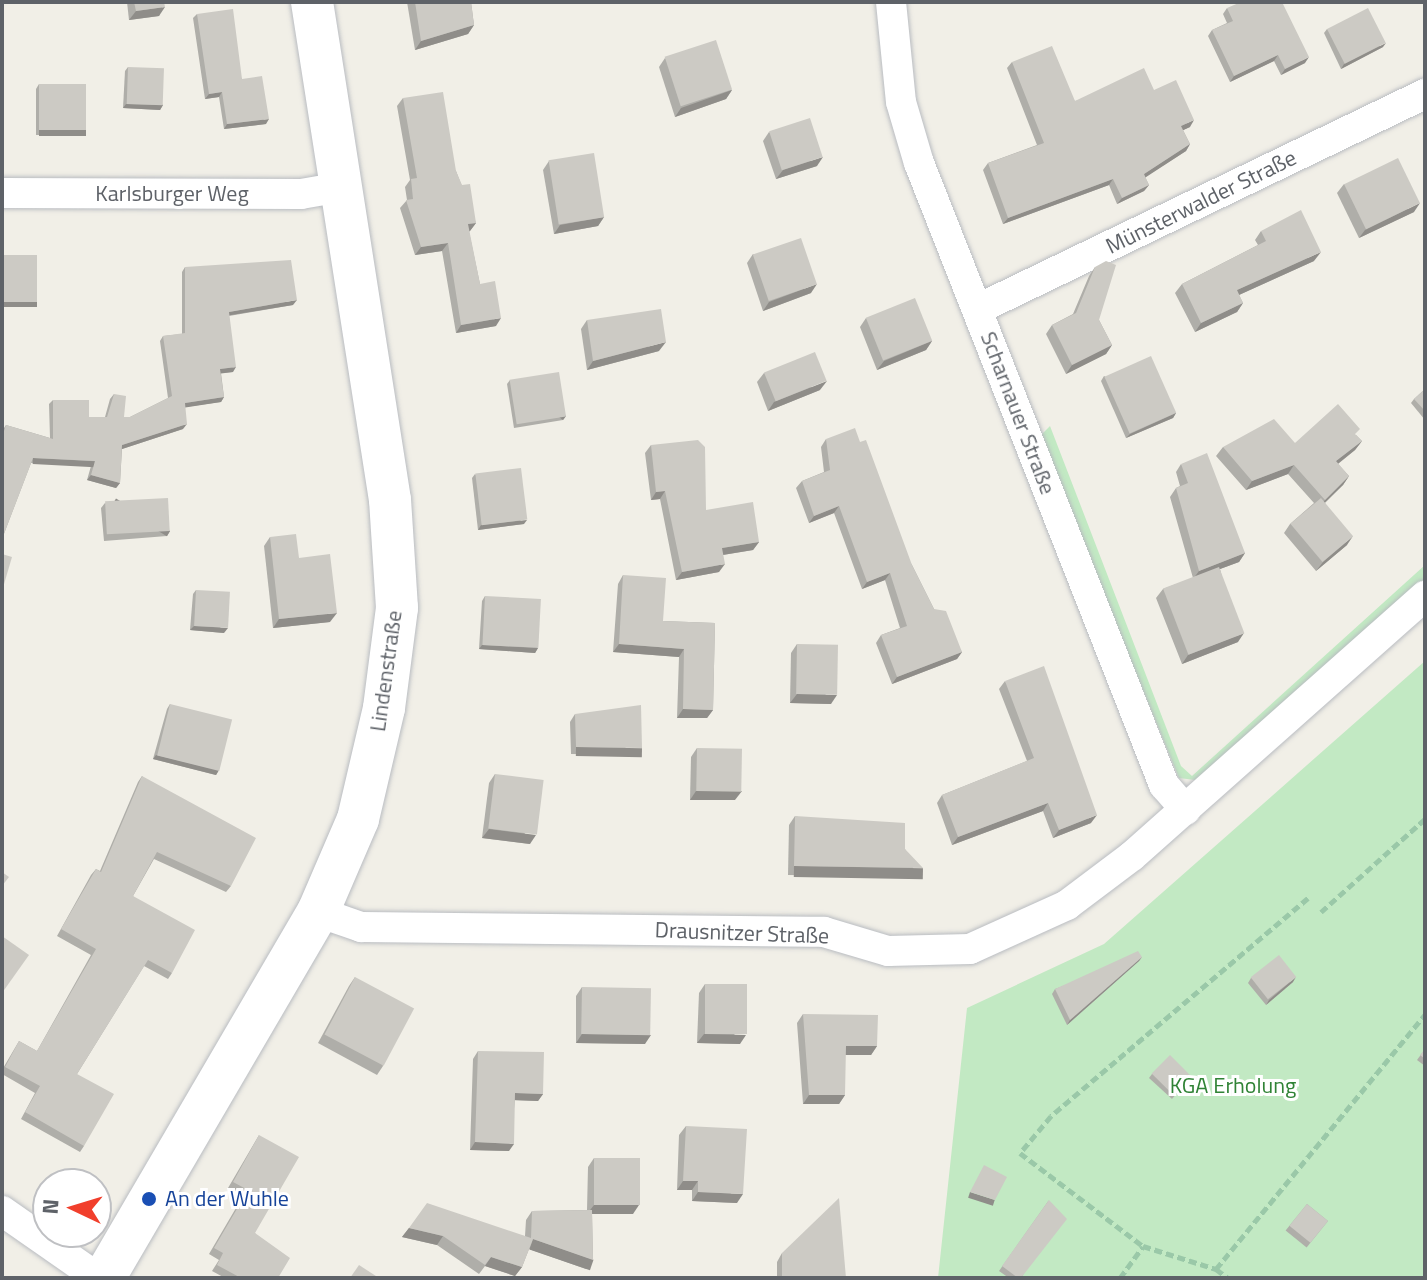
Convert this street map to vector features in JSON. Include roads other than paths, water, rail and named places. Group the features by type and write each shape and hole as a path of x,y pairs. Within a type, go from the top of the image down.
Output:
{"street":[{"name":"Lindenstraße","path":"101,1278 318,912 358,819 397,608 390,500 312,2"},
{"name":"Scharnauer Straße","path":"891,2 901,102 978,309 1164,785 1186,810"},
{"name":"Münsterwalder Straße","path":"978,309 1425,94"},
{"name":"Karlsburger Weg","path":"2,193 301,194 341,187"},
{"name":"Drausnitzer Straße","path":"318,912 361,927 824,932 888,951 932,954 970,949 1067,905 1186,810 1425,596"},
{"path":"2,1211 101,1278"}],"place":[{"name":"An der Wuhle","path":"149,1199"}],"park label":[{"name":"KGA Erholung","path":"1233,1086"}]}
